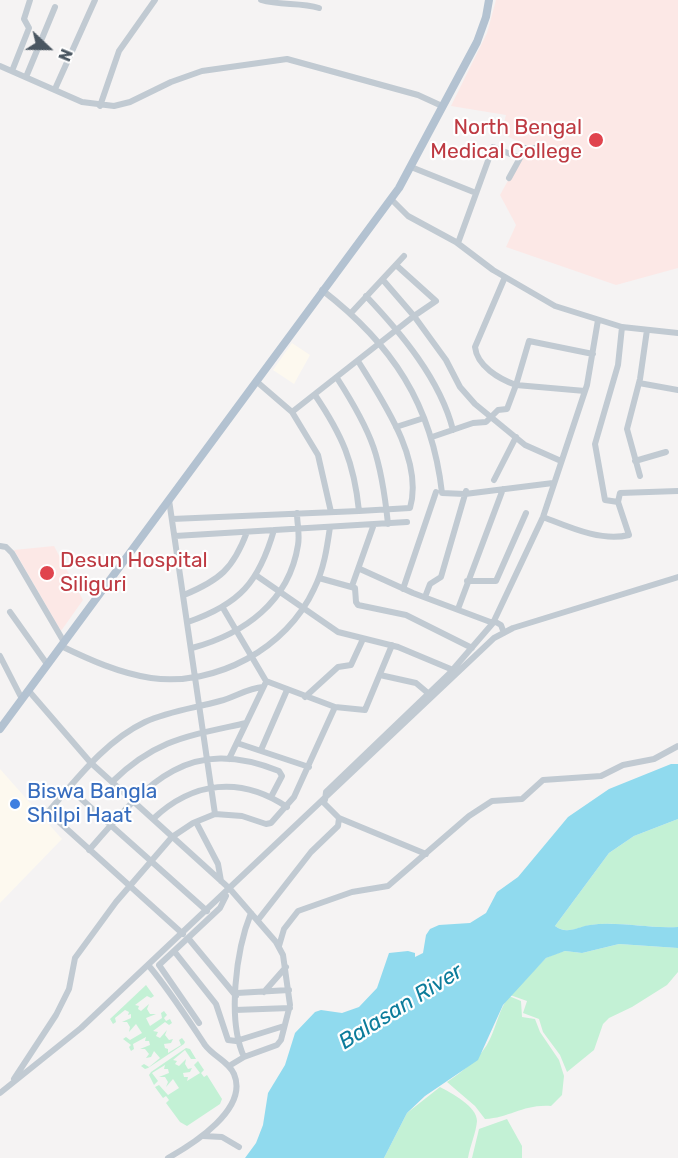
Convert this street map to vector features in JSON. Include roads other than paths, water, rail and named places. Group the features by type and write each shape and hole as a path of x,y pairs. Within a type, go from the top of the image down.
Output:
{"main road":[{"path":"0,729 391,199 411,167 480,35 489,0"}],"street":[{"path":"12,71 29,28 24,19 30,0"},
{"path":"55,89 95,0"},
{"path":"100,105 119,51 154,0"},
{"path":"261,0 283,5 309,5 320,8"},
{"path":"26,77 55,7"},
{"path":"0,66 82,102 121,105 201,71 288,59 418,96 442,106"},
{"path":"458,243 494,147 520,158"},
{"path":"509,178 525,148 541,148"},
{"path":"411,167 476,193"},
{"path":"391,199 408,216 458,243 505,277 555,306 622,327 678,333"},
{"path":"351,312 404,256"},
{"path":"292,412 414,316 436,302 396,265"},
{"path":"505,277 475,347 479,360 486,367 516,385 585,391"},
{"path":"383,280 414,316 446,360 460,387 525,445 561,461"},
{"path":"322,290 351,312 380,343 406,380 432,437 442,493 553,483"},
{"path":"366,296 397,329 427,372 453,430"},
{"path":"426,854 339,818 324,801 325,793 453,670 494,622 543,517 585,391 598,321"},
{"path":"618,502 605,500 595,444 618,365 622,327"},
{"path":"640,476 627,429 639,383 647,330"},
{"path":"432,437 486,422 498,410 507,409 529,341 593,354"},
{"path":"172,519 387,511 410,508 414,493 411,468 392,415 358,361"},
{"path":"337,378 362,418 375,445 384,478 388,524"},
{"path":"256,381 292,412 318,455 331,512"},
{"path":"639,383 678,390"},
{"path":"315,395 338,429 349,454 356,478 359,511"},
{"path":"396,427 424,418"},
{"path":"494,480 516,437"},
{"path":"635,461 666,452"},
{"path":"458,609 503,489"},
{"path":"543,517 571,528 617,538 629,535 618,502 620,493 678,491"},
{"path":"403,589 436,492"},
{"path":"425,597 430,584 441,577 465,492"},
{"path":"169,499 215,814"},
{"path":"192,648 236,633 262,613 280,592 294,562 299,528 297,513"},
{"path":"467,581 496,581 526,513"},
{"path":"175,536 407,522"},
{"path":"352,586 360,569 374,524"},
{"path":"0,546 12,553 62,644 102,666 136,675 165,679 196,678 250,656 281,634 302,609 319,578 330,527"},
{"path":"188,622 223,608 239,596 257,576 274,530"},
{"path":"184,594 212,582 230,567 247,532"},
{"path":"360,569 403,589 501,625 504,633"},
{"path":"257,576 338,632 392,645 453,670"},
{"path":"199,1023 159,968 160,963 174,951 207,912 494,638 678,576"},
{"path":"319,578 352,586 357,590 358,605 406,615 472,648"},
{"path":"223,608 265,684"},
{"path":"10,612 47,664"},
{"path":"305,696 338,667 351,665 363,639"},
{"path":"236,994 186,936 48,812 91,763 126,734 145,722 265,684 335,707 365,710 392,645"},
{"path":"0,656 22,699"},
{"path":"380,675 416,683 429,694"},
{"path":"229,759 265,684"},
{"path":"28,690 91,763 221,880 279,946 286,967 290,1008 279,1043 229,1066"},
{"path":"261,750 288,690"},
{"path":"10,1085 56,1015 69,989 75,958 129,885 172,837 195,822 215,814 242,816 266,824 272,823 286,807 309,767 335,707"},
{"path":"112,782 134,761 154,748 204,732 246,723"},
{"path":"237,743 309,767"},
{"path":"279,946 284,929 298,911 352,892 388,886 463,820 492,801 522,799 543,780 604,775 623,765 654,759 678,746"},
{"path":"89,850 132,800 167,773 208,759 258,763 279,771 282,776 272,797"},
{"path":"153,819 182,796 211,787 249,789 272,797 286,807"},
{"path":"69,788 207,912"},
{"path":"258,920 311,852 338,826 339,818"},
{"path":"195,822 218,864 221,880"},
{"path":"0,1093 81,1028 148,966 220,908 229,891"},
{"path":"244,1058 236,1041 235,1010 238,952 251,913"},
{"path":"174,951 216,1004 228,1040 236,1041 284,1026"},
{"path":"148,966 170,992 209,1050 229,1066 237,1083 235,1098 220,1120 202,1136 168,1158"},
{"path":"264,992 286,967"},
{"path":"236,994 289,990"},
{"path":"235,1010 290,1008"},
{"path":"202,1136 222,1137 239,1147"}],"water":[{"name":"Balasan River","path":"671,764 678,764 678,819 634,836 609,853 555,926 564,930 601,924 678,927 678,948 619,944 582,953 565,951 546,958 503,1005 478,1060 425,1096 407,1113 384,1158 245,1158 256,1143 263,1125 268,1093 285,1065 295,1033 315,1012 321,1010 342,1013 359,1007 377,988 389,953 408,951 415,953 415,957 423,953 426,935 430,929 439,925 470,923 486,913 497,892 518,877 568,817 609,789"}],"place":[{"name":"North Bengal Medical College","path":"596,140"},
{"name":"Desun Hospital Siliguri","path":"47,573"},
{"name":"Biswa Bangla Shilpi Haat","path":"15,804"}]}
